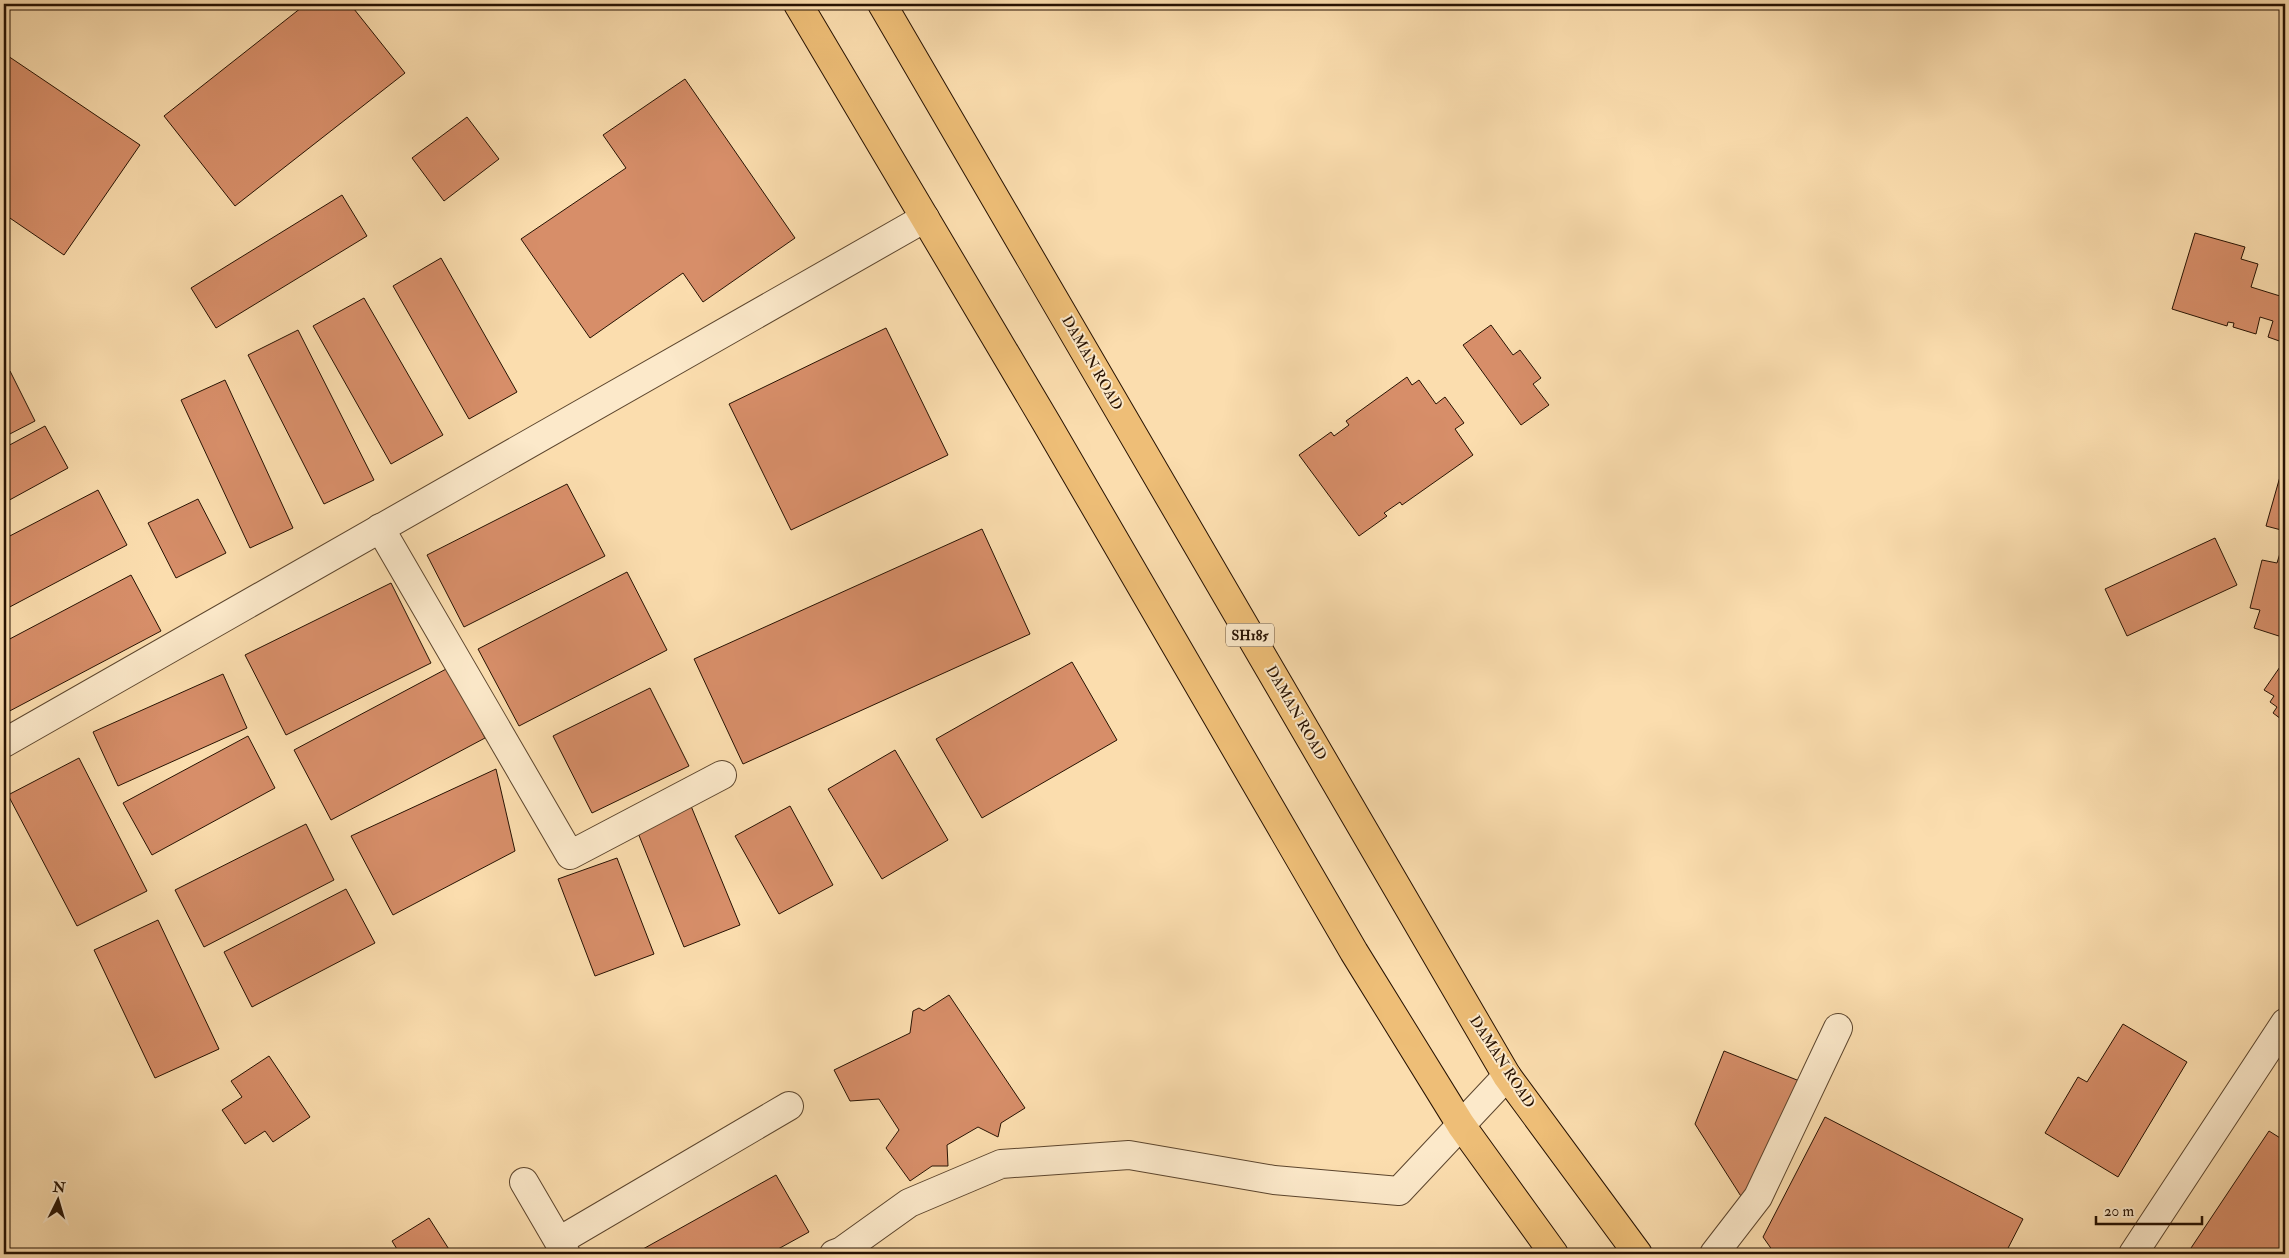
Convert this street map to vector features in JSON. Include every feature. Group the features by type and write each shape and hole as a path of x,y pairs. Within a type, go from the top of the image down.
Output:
{"main road":[{"path":"798,4 1052,432 1354,952 1461,1125 1554,1254"},
{"name":"DAMAN ROAD","path":"882,4 1507,1076 1638,1254"}],"street":[{"path":"4,742 925,218"},
{"path":"380,528 570,855 722,775"},
{"path":"2133,1254 2285,1024"},
{"path":"1714,1254 1758,1197 1838,1028"},
{"path":"834,1254 842,1251 909,1202 1001,1164 1129,1155 1274,1180 1399,1191 1507,1076"},
{"path":"524,1182 562,1248 790,1106"}],"building":[{"path":"306,4 350,4 405,73 235,206 164,116"},
{"path":"8,56 140,145 64,255 4,214 4,62"},
{"path":"685,79 795,238 703,302 683,273 590,338 521,239 626,168 603,135"},
{"path":"467,117 499,159 444,201 412,158"},
{"path":"342,195 367,236 216,328 191,288"},
{"path":"2195,233 2245,247 2241,259 2258,264 2251,287 2280,296 2285,279 2285,343 2268,337 2273,321 2260,317 2256,334 2233,327 2234,323 2228,322 2227,326 2172,309"},
{"path":"441,258 517,392 469,419 393,286"},
{"path":"364,298 443,435 391,464 313,326"},
{"path":"1491,325 1513,355 1520,350 1541,378 1533,384 1549,405 1521,425 1463,345"},
{"path":"886,328 948,455 791,530 729,404"},
{"path":"298,330 374,480 324,504 248,355"},
{"path":"10,371 35,421 4,437 4,374"},
{"path":"1407,377 1412,385 1419,380 1436,404 1445,397 1464,423 1455,429 1473,455 1402,505 1400,502 1384,513 1387,516 1359,536 1299,455 1331,432 1334,436 1349,425 1346,421"},
{"path":"225,380 293,528 250,548 181,400"},
{"path":"45,426 68,468 4,503 4,448"},
{"path":"2285,459 2285,531 2266,526"},
{"path":"567,484 605,556 464,627 427,555"},
{"path":"98,490 127,545 4,610 4,539"},
{"path":"198,499 226,553 176,578 148,523"},
{"path":"982,529 1030,634 743,764 694,659"},
{"path":"2215,538 2237,585 2127,636 2105,589"},
{"path":"2281,550 2285,551 2285,638 2254,628 2260,610 2250,608 2262,560 2277,563"},
{"path":"627,572 667,650 519,726 478,649"},
{"path":"131,575 161,631 4,714 4,642"},
{"path":"391,583 431,663 286,735 245,655"},
{"path":"1072,662 1117,740 982,818 936,739"},
{"path":"2282,664 2285,666 2285,722 2273,713 2277,707 2270,702 2274,696 2264,690"},
{"path":"448,668 485,738 331,820 294,750"},
{"path":"223,674 247,728 118,786 93,732"},
{"path":"650,688 689,766 592,813 553,736"},
{"path":"248,736 275,788 152,855 123,803"},
{"path":"895,750 948,840 882,879 828,789"},
{"path":"79,758 147,891 77,926 8,795"},
{"path":"496,769 515,851 393,915 351,836"},
{"path":"691,806 740,925 684,947 636,828"},
{"path":"790,806 833,885 779,914 735,836"},
{"path":"306,824 334,880 204,947 175,890"},
{"path":"617,858 654,954 595,976 558,879"},
{"path":"346,889 375,943 252,1007 224,952"},
{"path":"158,920 219,1049 155,1078 94,950"},
{"path":"949,995 1025,1108 1001,1123 998,1137 978,1127 947,1145 948,1166 932,1166 910,1181 886,1148 899,1130 879,1099 850,1101 834,1070 910,1033 913,1011 919,1008 924,1011"},
{"path":"2123,1024 2187,1062 2118,1177 2045,1133 2078,1077 2087,1082"},
{"path":"1724,1051 1802,1082 1744,1201 1695,1124"},
{"path":"269,1056 310,1117 273,1142 265,1131 245,1144 222,1110 242,1097 231,1081"},
{"path":"1825,1117 2023,1219 2005,1254 1775,1254 1763,1237"},
{"path":"2269,1131 2285,1141 2285,1254 2187,1254"},
{"path":"776,1175 809,1232 769,1254 634,1254"},
{"path":"429,1218 452,1254 400,1254 392,1241"}]}
